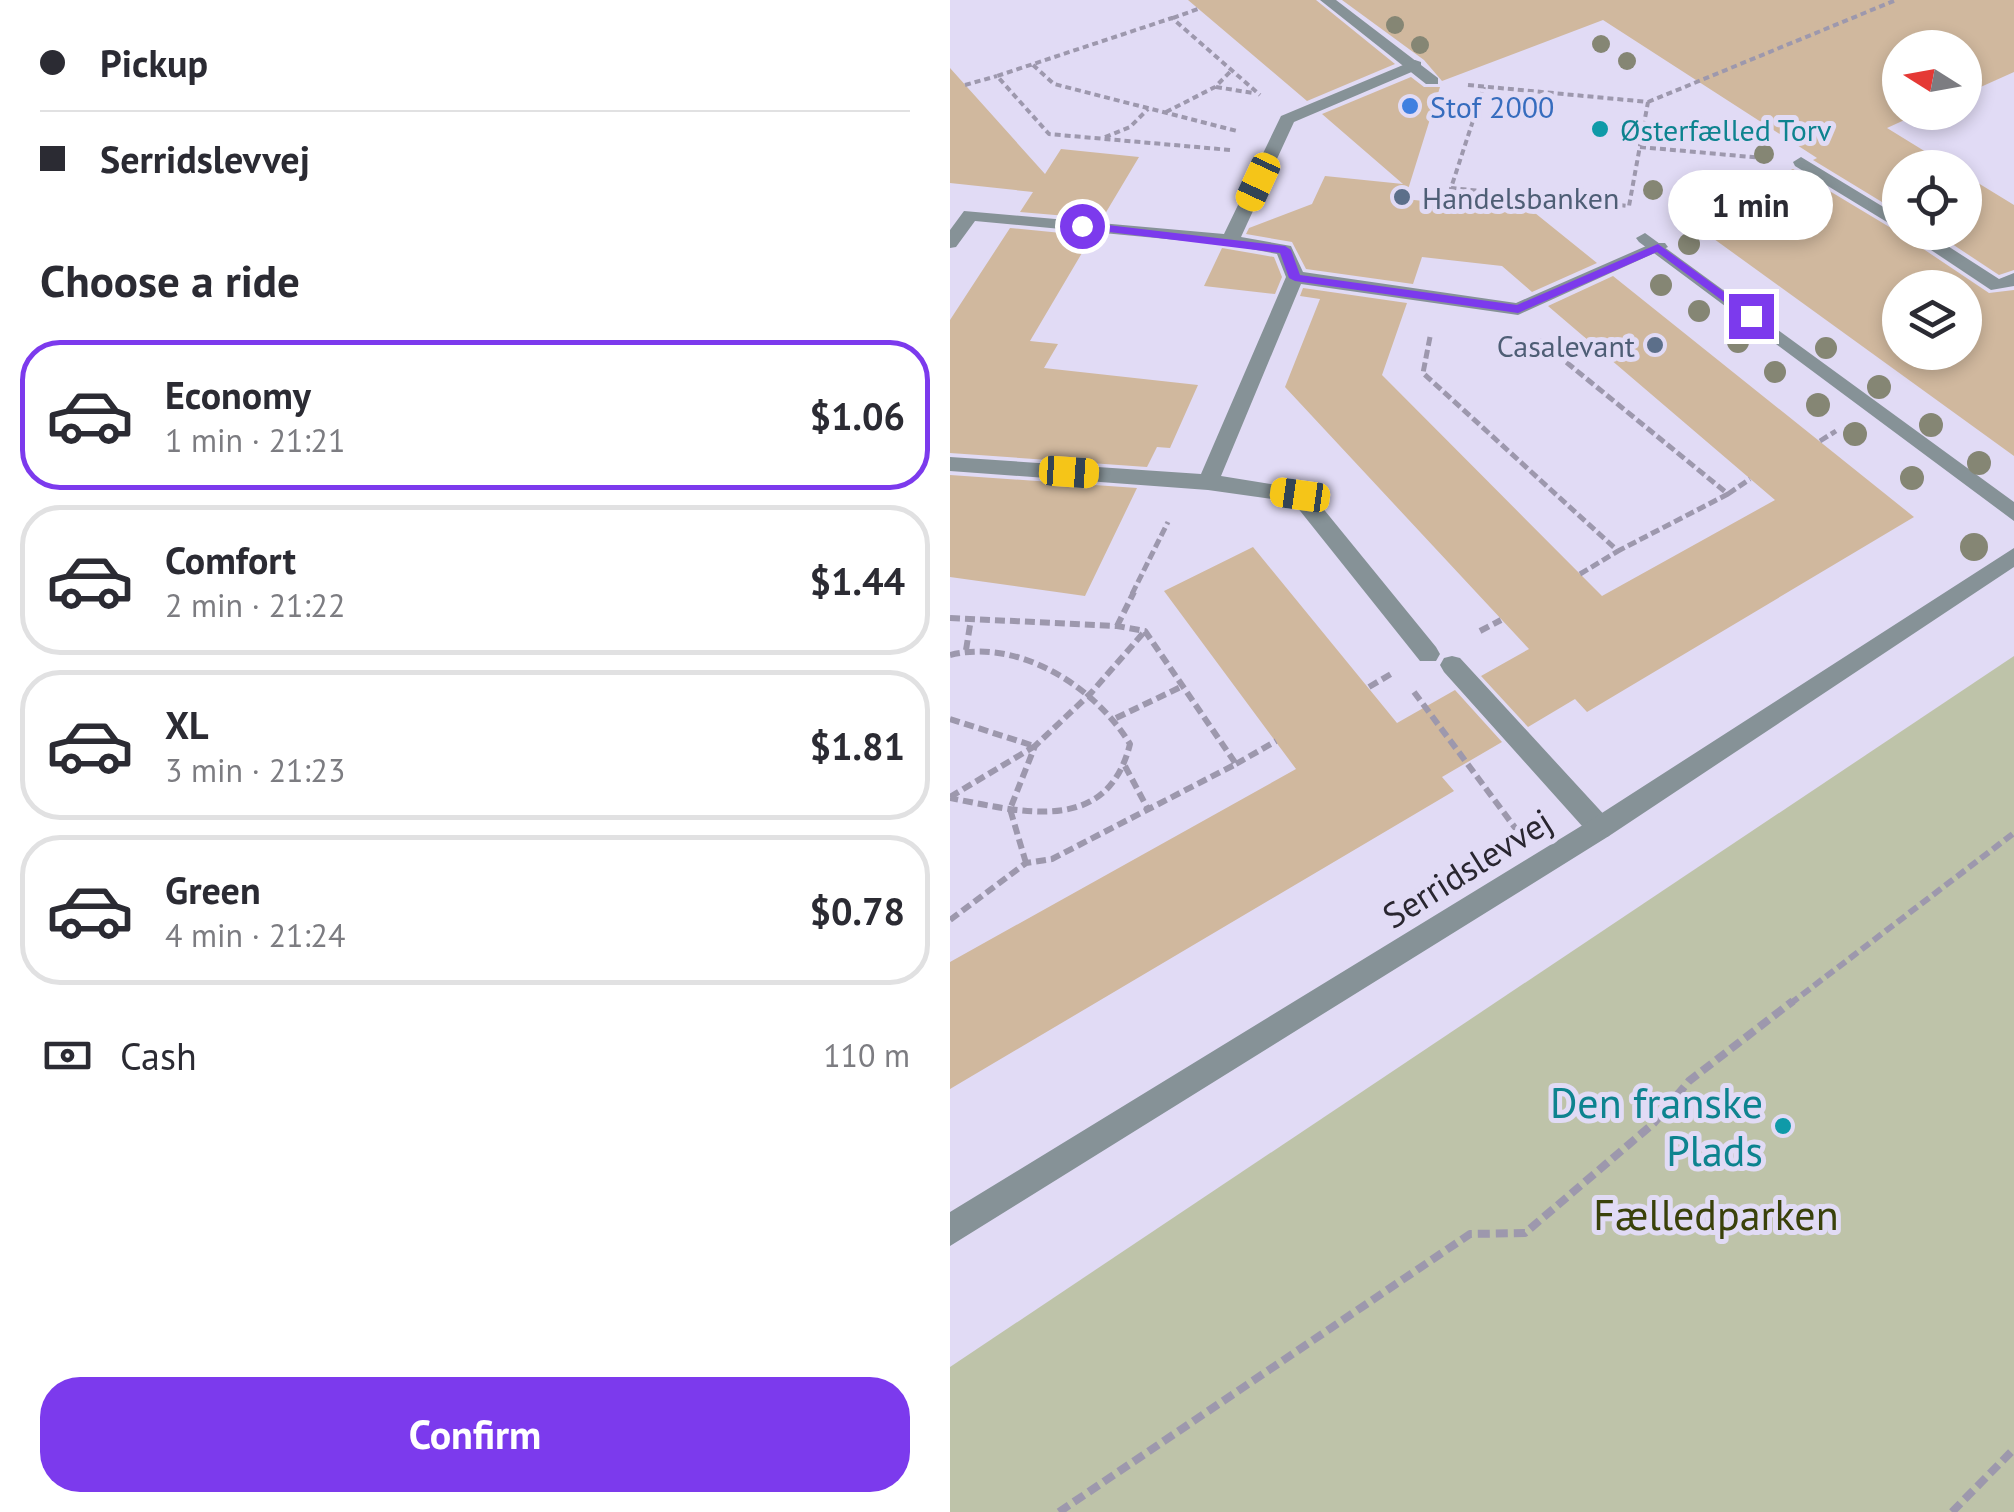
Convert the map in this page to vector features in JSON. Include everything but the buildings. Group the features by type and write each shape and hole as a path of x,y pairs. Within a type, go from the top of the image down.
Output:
{"street":[{"path":"1328,0 1432,81"},
{"path":"1230,240 1272,154 1284,117 1415,65"},
{"path":"1801,162 1882,213"},
{"path":"950,243 960,212 1230,240 1285,250 1295,278 1198,481"},
{"path":"1295,278 1518,309 1652,243 2014,513"},
{"path":"1941,250 1998,286 2014,279"},
{"path":"950,464 1198,481 1300,495 1428,654"},
{"name":"Serridslevvej","path":"950,1230 1600,828 2014,556"},
{"path":"1452,664 1600,828"}],"path":[{"path":"1648,102 1629,206 1451,188 1484,87 1648,102 1896,0"},
{"path":"965,85 1198,9"},
{"path":"1032,64 1054,84 1243,133 1284,117 1172,18"},
{"path":"1165,112 1215,86 1232,71"},
{"path":"996,76 1049,134 1272,154"},
{"path":"1215,86 1258,93"},
{"path":"1100,139 1130,127 1149,108"},
{"path":"1130,127 1132,142"},
{"path":"1640,147 1801,162"},
{"path":"1440,298 1423,374 1618,551"},
{"path":"1518,309 1526,330 1728,494"},
{"path":"1580,574 1728,494 1750,478"},
{"path":"1117,626 1198,481"},
{"path":"950,618 1117,626 1146,631 1236,764"},
{"path":"966,650 971,619"},
{"path":"1474,634 1501,620"},
{"path":"950,797 1035,746 1091,693 1146,631"},
{"path":"950,655 966,650 1044,665 1091,693 1116,718 1130,744 1125,766 1106,795 1064,811 1010,810 950,797"},
{"path":"1116,718 1183,686"},
{"path":"950,719 1035,746"},
{"path":"950,920 1026,863 1052,859 1276,742"},
{"path":"1026,863 1010,810 1035,746"},
{"path":"1125,766 1150,811"},
{"path":"1060,1512 1470,1234 1526,1233 1654,1123 1689,1081 2014,832"},
{"path":"1952,1512 2014,1449"}],"green space":[{"name":"Fælledparken","path":"2014,656 2014,1512 950,1512 950,1367"}],"place":[{"name":"Stof 2000","path":"1410,106"},
{"name":"Østerfælled Torv","path":"1600,129"},
{"name":"Handelsbanken","path":"1402,197"},
{"name":"Casalevant","path":"1655,345"},
{"name":"Den franske Plads","path":"1783,1126"}],"route":[{"path":"1082,226 1230,240 1285,250 1295,278 1518,309 1658,248 1751,316"}]}
